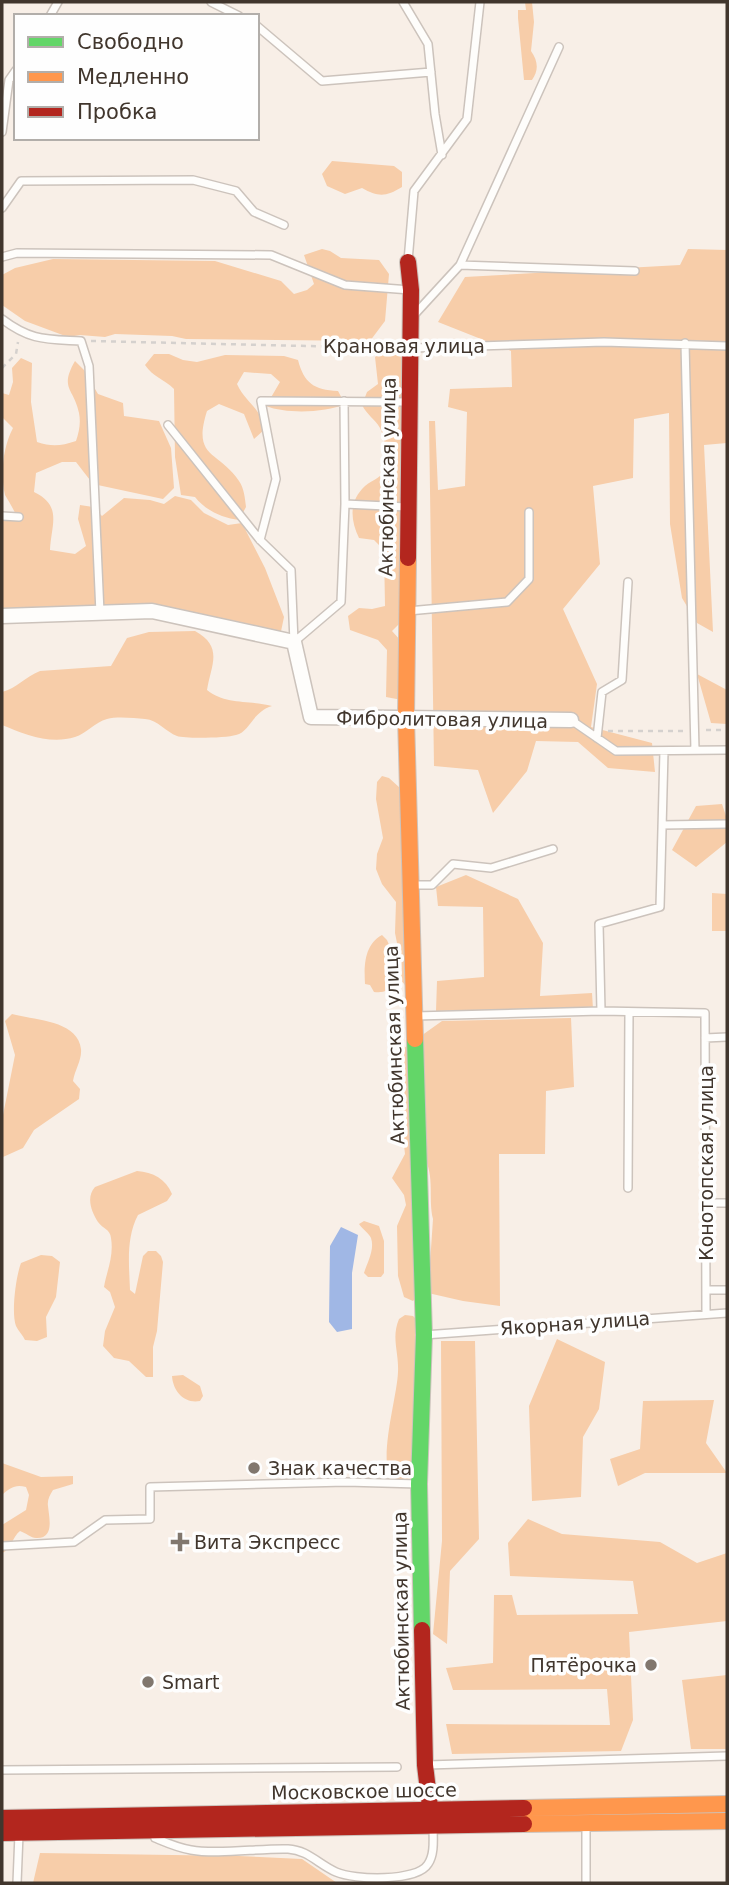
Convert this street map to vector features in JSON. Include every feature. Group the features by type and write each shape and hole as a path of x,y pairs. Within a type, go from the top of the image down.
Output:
{"street":[{"name":"Актюбинская улица","path":"408,262 411,290 406,719 424,1335 419,1484 425,1765 432,1818"},
{"path":"2,615 152,611 294,642"},
{"name":"Фибролитовая улица","path":"294,642 312,717 571,720"},
{"name":"Московское шоссе","path":"2,1833 142,1832 727,1804"},
{"name":"Московское шоссе","path":"2,1818 432,1818 586,1824 727,1821"}],"lane":[{"path":"211,2 235,14"},
{"path":"403,2 428,44 442,155"},
{"path":"408,262 414,191 467,119 480,2"},
{"path":"259,28 321,81 431,72"},
{"path":"410,320 460,265 559,47"},
{"path":"2,132 9,80 14,72"},
{"path":"2,208 21,181 193,180 236,191 254,212 284,225"},
{"path":"2,257 17,253 271,255 345,285 411,290"},
{"path":"460,265 635,271"},
{"path":"2,319 20,333 45,339 81,341 89,366 100,613"},
{"name":"Крановая улица","path":"410,348 604,342 727,346"},
{"path":"685,343 695,750"},
{"path":"260,540 276,479 261,401 409,402"},
{"path":"294,642 341,602 345,504 344,401"},
{"path":"168,425 260,540 291,570 294,642"},
{"path":"345,504 408,507"},
{"path":"407,611 507,602 529,579 529,512"},
{"path":"2,516 19,516"},
{"path":"597,735 602,692 622,680 628,582"},
{"name":"Фибролитовая улица","path":"571,720 597,735 616,751 727,750"},
{"path":"601,1012 599,924 660,907 664,751"},
{"path":"662,825 727,824"},
{"path":"411,885 432,885 453,864 491,868 553,849"},
{"path":"414,1016 629,1012 628,1188"},
{"name":"Конотопская улица","path":"629,1012 705,1013 706,1313"},
{"path":"705,1038 727,1037"},
{"path":"706,1203 727,1203"},
{"path":"706,1290 727,1290"},
{"name":"Якорная улица","path":"424,1335 727,1313"},
{"path":"2,1546 74,1542 105,1520 150,1519 150,1487 346,1482 419,1484"},
{"path":"425,1765 727,1756"},
{"path":"2,1770 397,1767"},
{"path":"142,1832 193,1851 290,1849 306,1852 335,1872 354,1880 408,1877 420,1872 428,1864 432,1852 432,1818"},
{"path":"586,1824 586,1883"},
{"path":"17,1883 19,1833"}],"path":[{"path":"2,368 16,354 20,333"},
{"name":"Крановая улица","path":"81,341 410,348"},
{"path":"597,735 727,730"}],"shaded area":[{"path":"525,2 532,2 534,22 531,51 537,65 532,80 524,80 518,18 518,10 526,10"},
{"path":"332,161 394,166 402,172 402,187 387,194 377,194 362,188 345,194 327,186 322,174"},
{"path":"322,249 341,258 379,260 389,274 385,321 370,341 186,339 115,334 105,337 68,337 25,321 2,305 2,275 15,268 53,259 215,261 281,281 294,294 307,290 314,284 304,255"},
{"path":"688,249 727,250 727,443 704,445 713,632 697,623 682,598 670,524 669,413 634,419 633,478 593,486 600,564 563,609 597,684 591,727 652,743 655,772 608,768 578,742 536,741 527,771 493,813 478,770 434,766 429,421 435,421 438,490 465,486 467,412 448,407 450,389 512,387 511,351 438,322 465,277 680,265"},
{"path":"386,350 398,353 406,363 401,622 392,631 401,641 402,700 386,697 387,650 378,640 350,630 348,616 359,608 385,606 384,550 374,540 359,538 353,510 360,492 386,469 382,432 362,405 367,392 378,384 375,357"},
{"path":"154,354 169,354 197,362 225,355 284,356 298,360 303,374 311,384 338,391 345,404 306,411 274,409 266,406 280,382 271,374 244,372 237,384 257,410 264,430 254,439 244,414 219,404 207,411 203,427 205,446 231,471 244,493 246,507 239,520 226,517 214,513 195,497 181,495 175,457 174,389 145,365"},
{"path":"21,358 32,363 31,402 37,442 56,445 76,441 80,417 68,383 75,361 84,370 98,394 123,403 124,416 159,421 171,448 174,488 163,499 93,484 76,462 62,462 36,473 34,492 49,503 52,510 50,550 75,554 86,546 78,519 80,505 93,507 102,516 124,498 164,504 175,496 191,500 204,513 228,525 242,523 265,568 284,617 279,641 168,614 2,610 2,521 16,515 3,487 5,452 13,428 2,417 2,393 9,395 13,382 12,368"},
{"path":"195,631 210,643 213,650 213,665 207,690 230,700 272,706 260,713 241,733 231,736 181,737 150,720 116,718 103,721 75,737 56,740 19,732 2,725 2,692 35,673 111,666 127,638 149,632"},
{"path":"697,674 727,690 727,724 711,723"},
{"path":"382,776 389,778 400,788 405,985 400,979 393,982 386,991 374,992 370,985 365,984 368,950 382,935 393,954 398,948 395,933 396,902 382,884 376,869 377,854 383,838 376,799 377,782"},
{"path":"722,804 727,819 727,842 696,867 672,850 696,806"},
{"path":"466,875 518,899 543,943 540,996 592,993 593,1009 436,1011 437,981 484,977 483,907 438,906 436,887"},
{"path":"712,893 727,894 727,931 712,931"},
{"path":"12,1014 53,1023 72,1032 81,1049 73,1081 80,1089 79,1099 34,1130 23,1148 3,1157 2,1120 15,1055 5,1021"},
{"path":"571,1018 574,1087 546,1091 545,1154 499,1154 500,1306 428,1293 433,1219 429,1172 424,1157 420,1293 413,1301 404,1297 398,1276 397,1226 406,1205 404,1195 392,1178 405,1154 395,1068 404,1048 442,1021"},
{"path":"137,1171 158,1177 172,1194 167,1201 138,1215 130,1242 130,1290 135,1294 143,1256 148,1251 156,1251 163,1262 157,1331 153,1347 153,1377 146,1377 129,1361 114,1358 103,1346 105,1331 115,1307 110,1292 104,1287 112,1245 109,1233 98,1222 90,1204 95,1187"},
{"path":"364,1221 379,1226 384,1241 384,1273 381,1277 368,1277 364,1273 372,1243 370,1236 359,1224"},
{"path":"41,1255 52,1256 60,1262 56,1297 46,1317 47,1337 37,1341 25,1340 15,1320 17,1276 21,1263"},
{"path":"405,1315 413,1316 418,1321 411,1484 404,1488 395,1488 389,1478 387,1449 398,1372 395,1339 399,1319"},
{"path":"557,1339 605,1362 599,1409 583,1437 581,1497 532,1501 529,1406"},
{"path":"441,1341 475,1341 479,1539 450,1571 447,1644 433,1634 442,1541"},
{"path":"183,1375 200,1386 203,1396 200,1401 184,1398 177,1391 172,1376"},
{"path":"714,1400 706,1443 727,1473 645,1473 618,1486 610,1459 640,1449 643,1401"},
{"path":"2,1463 41,1477 73,1476 73,1484 53,1490 48,1500 50,1526 46,1535 34,1538 20,1531 8,1549 2,1553 2,1525 26,1510 29,1495 26,1487 16,1486 2,1495"},
{"path":"528,1519 562,1534 660,1542 697,1563 727,1553 727,1621 629,1632 633,1720 621,1751 452,1754 446,1724 610,1725 607,1689 453,1690 446,1668 493,1663 494,1595 512,1595 517,1615 638,1614 633,1581 510,1576 508,1543"},
{"path":"727,1675 727,1749 691,1749 682,1680"},
{"path":"40,1853 302,1859 337,1883 33,1883"}],"water":[{"path":"341,1227 358,1235 352,1273 352,1329 337,1332 329,1322 330,1246"}],"traffic: fast":[{"path":"415,1039 424,1335 419,1484 422,1630"}],"traffic: slow":[{"path":"408,558 406,718 415,1039"},
{"path":"524,1808 727,1804"},
{"path":"524,1824 727,1821"}],"traffic: jam":[{"path":"408,262 411,290 408,558"},
{"path":"422,1630 425,1765 432,1824"},
{"path":"2,1818 524,1808"},
{"path":"2,1833 524,1824"}],"place":[{"name":"Знак качества","path":"254,1468"},
{"name":"Вита Экспресс","path":"180,1542"},
{"name":"Пятёрочка","path":"651,1665"},
{"name":"Smart","path":"148,1682"}]}
